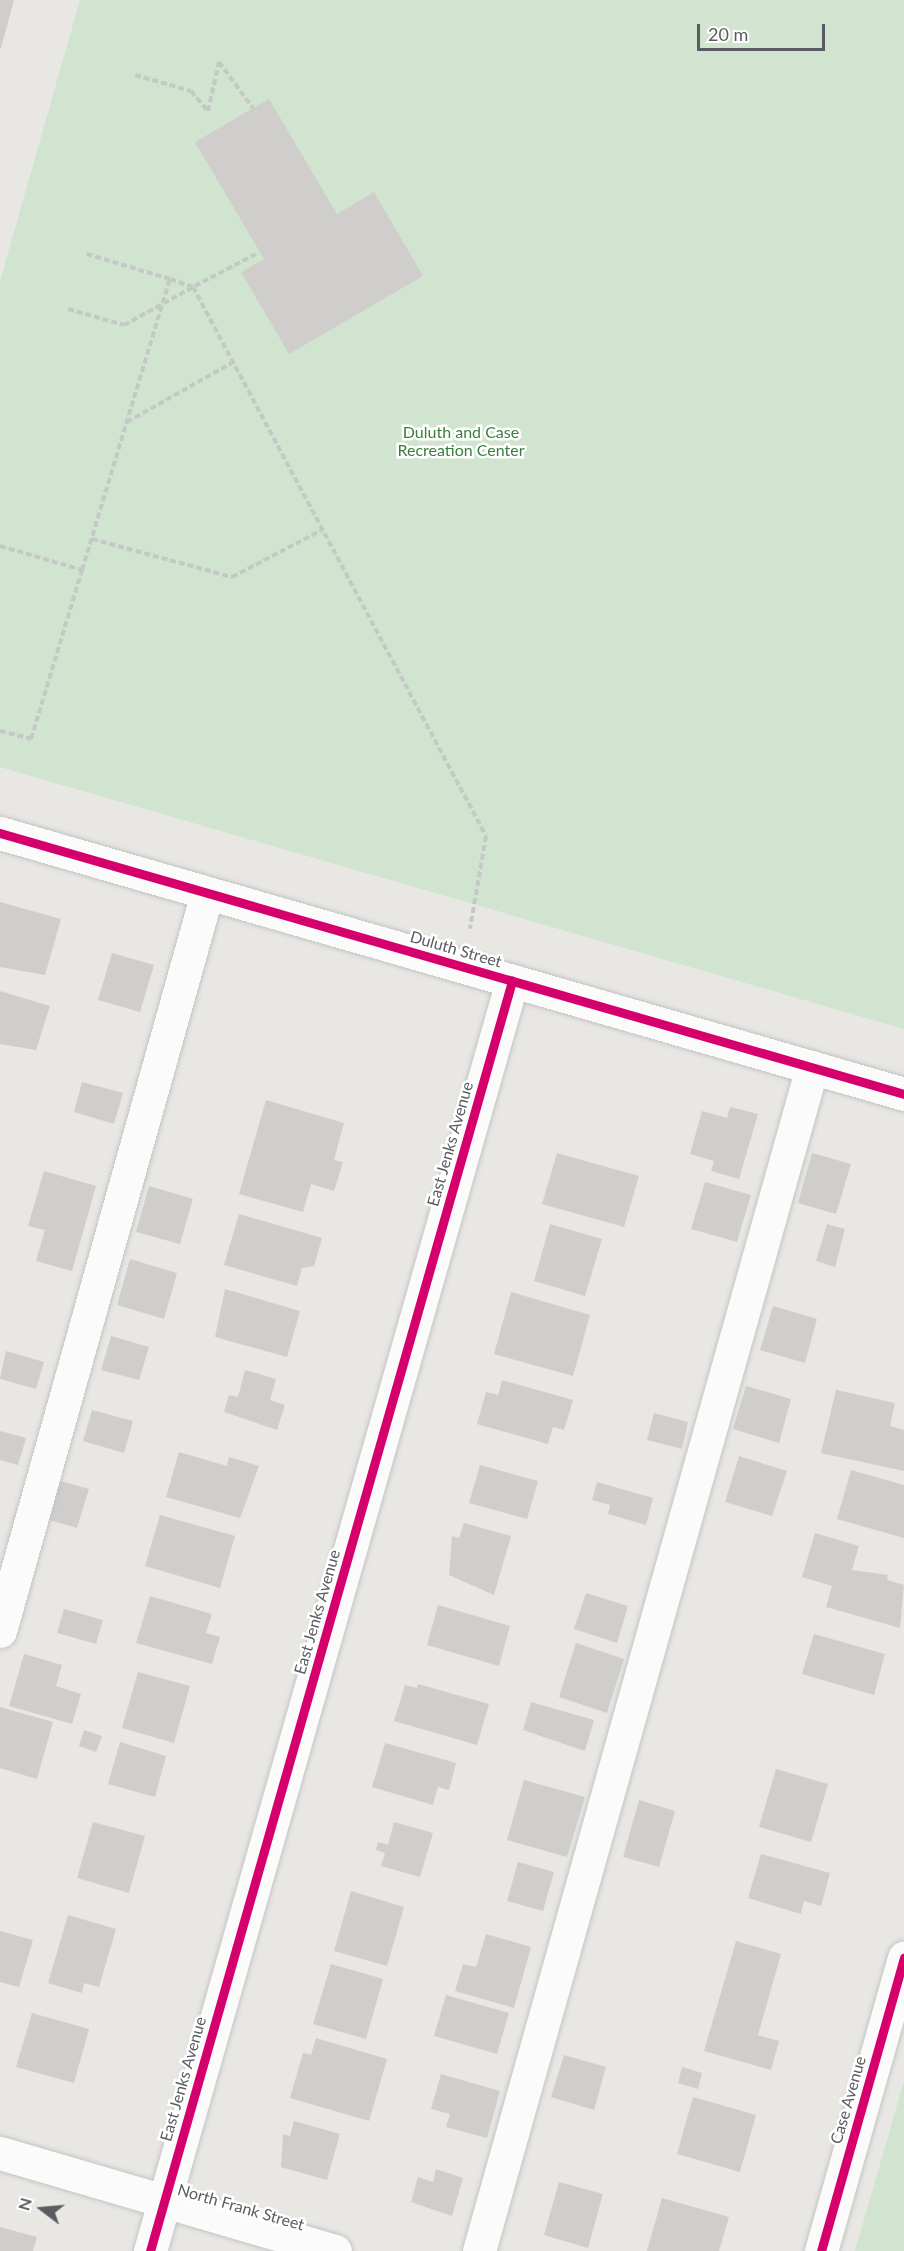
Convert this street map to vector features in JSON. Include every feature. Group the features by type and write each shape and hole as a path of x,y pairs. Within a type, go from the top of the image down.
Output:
{"street":[{"name":"Duluth Street","path":"0,833 904,1094"},
{"path":"0,1631 207,893"},
{"name":"East Jenks Avenue","path":"150,2251 512,981"},
{"path":"479,2251 812,1067"},
{"name":"Case Avenue","path":"821,2251 904,1958"},
{"name":"North Frank Street","path":"0,2153 335,2251"}],"path":[{"path":"135,75 191,91 208,111 219,62 253,108"},
{"path":"84,253 193,287 486,836 469,934"},
{"path":"68,309 124,325 256,254"},
{"path":"0,730 31,739 170,279"},
{"path":"127,422 233,362"},
{"path":"92,539 232,577 322,530"},
{"path":"0,546 82,570"}],"green space":[{"name":"Duluth and Case Recreation Center","path":"80,0 904,0 904,1029 0,767 0,281"},
{"path":"904,2081 904,2251 855,2251"}],"building":[{"path":"0,0 14,0 1,48 0,48"},
{"path":"269,99 337,214 374,192 423,276 289,354 241,272 264,259 195,142"},
{"path":"0,902 61,919 45,975 0,967"},
{"path":"112,953 154,965 140,1012 98,1000"},
{"path":"0,991 50,1006 36,1050 0,1044"},
{"path":"82,1082 123,1093 114,1124 74,1112"},
{"path":"266,1100 344,1123 334,1160 343,1162 334,1191 311,1184 303,1212 239,1194"},
{"path":"730,1107 758,1114 739,1179 711,1171 714,1161 690,1154 702,1111 727,1118"},
{"path":"557,1153 639,1176 624,1227 542,1204"},
{"path":"812,1153 851,1164 836,1214 798,1203"},
{"path":"44,1171 96,1186 72,1271 36,1261 45,1230 28,1226"},
{"path":"705,1182 751,1195 737,1242 691,1229"},
{"path":"149,1186 193,1199 180,1244 136,1232"},
{"path":"239,1214 322,1238 314,1266 302,1268 297,1286 224,1265"},
{"path":"550,1224 602,1239 585,1296 534,1281"},
{"path":"827,1224 845,1229 835,1267 816,1261"},
{"path":"130,1259 177,1273 164,1319 117,1305"},
{"path":"225,1289 300,1311 287,1357 215,1337"},
{"path":"511,1292 590,1315 573,1376 494,1354"},
{"path":"773,1306 817,1319 805,1363 760,1350"},
{"path":"111,1336 149,1347 139,1380 101,1370"},
{"path":"6,1351 44,1362 36,1389 0,1379"},
{"path":"245,1370 276,1379 270,1400 285,1405 277,1430 224,1412 229,1395 238,1397"},
{"path":"502,1380 573,1400 564,1430 553,1427 548,1444 477,1424 486,1392 498,1395"},
{"path":"746,1386 791,1399 779,1443 733,1429"},
{"path":"836,1390 895,1403 890,1426 904,1430 904,1471 821,1453"},
{"path":"92,1410 133,1421 124,1453 83,1441"},
{"path":"654,1413 688,1422 682,1449 647,1440"},
{"path":"0,1431 26,1438 18,1465 0,1460"},
{"path":"179,1452 227,1466 229,1457 259,1466 240,1518 166,1497"},
{"path":"739,1456 787,1471 772,1516 725,1502"},
{"path":"480,1465 538,1481 527,1519 469,1503"},
{"path":"851,1470 904,1485 904,1538 837,1519"},
{"path":"60,1481 89,1489 77,1528 49,1520"},
{"path":"597,1482 653,1498 646,1525 608,1514 610,1505 592,1500"},
{"path":"160,1515 235,1536 220,1588 145,1566"},
{"path":"464,1523 511,1536 494,1595 449,1575 452,1536 459,1538"},
{"path":"815,1533 859,1546 852,1570 888,1575 887,1580 904,1585 900,1628 826,1607 832,1586 802,1577"},
{"path":"586,1593 628,1606 617,1643 574,1629"},
{"path":"150,1596 212,1614 206,1633 220,1637 212,1664 136,1643"},
{"path":"438,1605 510,1626 499,1666 427,1645"},
{"path":"64,1609 103,1620 96,1644 57,1633"},
{"path":"814,1634 885,1654 874,1695 802,1674"},
{"path":"576,1643 624,1659 607,1713 559,1697"},
{"path":"24,1654 62,1665 56,1686 81,1694 72,1724 9,1706"},
{"path":"138,1672 190,1686 174,1743 122,1728"},
{"path":"418,1684 489,1704 477,1745 394,1721 405,1685 417,1688"},
{"path":"531,1702 594,1720 585,1751 523,1730"},
{"path":"0,1707 53,1722 37,1779 0,1768"},
{"path":"84,1730 102,1736 96,1752 79,1746"},
{"path":"120,1742 166,1756 155,1797 108,1784"},
{"path":"385,1743 456,1763 449,1790 438,1787 433,1805 372,1787"},
{"path":"776,1769 828,1784 811,1842 759,1827"},
{"path":"524,1780 585,1797 567,1857 507,1840"},
{"path":"639,1800 675,1811 659,1867 623,1857"},
{"path":"93,1822 145,1836 129,1893 77,1878"},
{"path":"394,1822 433,1833 420,1877 381,1866 385,1853 376,1850 378,1842 388,1845"},
{"path":"761,1854 830,1873 821,1906 804,1901 801,1914 748,1898"},
{"path":"518,1862 554,1872 543,1911 507,1901"},
{"path":"351,1891 404,1907 387,1966 334,1951"},
{"path":"68,1915 116,1929 99,1987 84,1983 82,1993 48,1983"},
{"path":"0,1931 33,1940 19,1987 0,1982"},
{"path":"486,1934 531,1947 514,2008 455,1991 463,1964 476,1967"},
{"path":"736,1941 781,1954 758,2035 779,2041 771,2070 704,2051"},
{"path":"331,1964 383,1979 366,2039 313,2024"},
{"path":"446,1995 509,2013 497,2054 434,2036"},
{"path":"32,2013 89,2029 74,2083 16,2067"},
{"path":"316,2038 387,2059 369,2121 290,2098 303,2053 311,2055"},
{"path":"564,2055 606,2067 594,2110 551,2097"},
{"path":"682,2067 702,2073 698,2089 678,2083"},
{"path":"441,2074 500,2091 487,2138 446,2127 450,2114 431,2109"},
{"path":"693,2097 756,2115 740,2172 677,2154"},
{"path":"294,2121 340,2134 327,2180 281,2167 283,2134 290,2136"},
{"path":"436,2169 463,2178 452,2216 411,2202 418,2177 433,2182"},
{"path":"559,2182 603,2194 588,2248 544,2235"},
{"path":"662,2198 729,2217 719,2251 647,2251"},
{"path":"0,2227 37,2237 33,2251 0,2251"}],"cycle path":[{"path":"0,833 904,1094"},
{"path":"150,2251 512,981"},
{"path":"821,2251 904,1958"}]}
